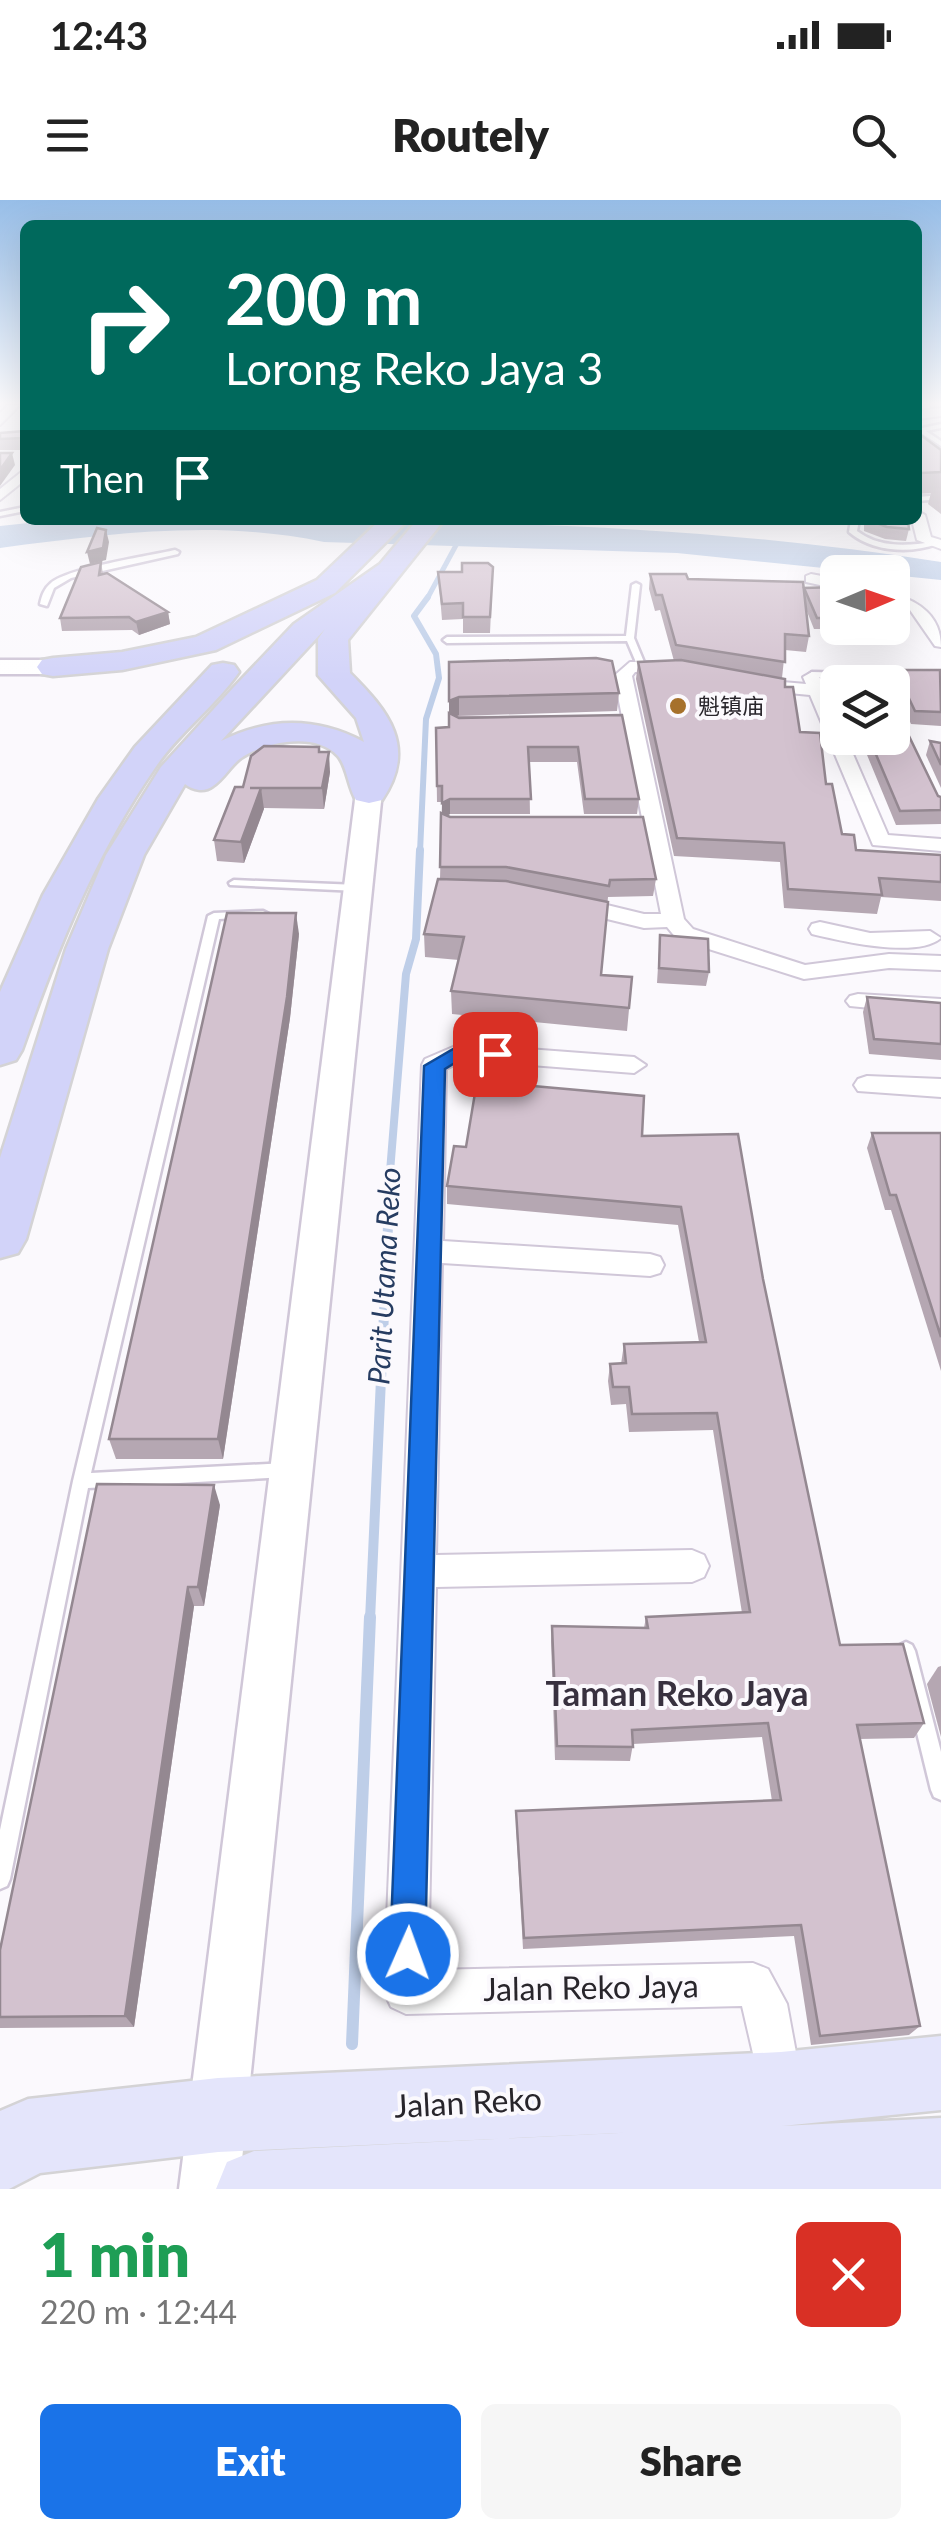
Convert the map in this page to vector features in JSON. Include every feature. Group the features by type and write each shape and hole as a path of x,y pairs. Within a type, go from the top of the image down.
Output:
{"highway":[{"path":"0,1050 35,950 92,833 164,732 268,630 335,578 390,525"},
{"path":"369,792 384,751 382,732 376,718 334,676 333,639 427,525"},
{"path":"0,1239 87,949 125,855 173,774 305,630 386,571"},
{"path":"53,667 122,661 205,644 335,578"},
{"path":"53,667 105,677 136,709 100,788 93,808 92,833"},
{"path":"87,949 210,765 229,748 257,736 286,731 318,733 354,751 369,792"}],"main road":[{"name":"Jalan Reko","path":"0,2155 28,2137 218,2115 781,2089 941,2074"},
{"path":"254,2189 872,2174 941,2156"}],"street":[{"path":"919,525 920,534 937,544"},
{"path":"811,578 820,580"},
{"path":"910,605 916,607 941,642"},
{"path":"0,667 53,667"},
{"path":"684,669 630,667 623,676 623,720 644,824 673,920 685,934 804,972 889,961 941,963"},
{"path":"736,680 754,685 814,683 880,841 941,845"},
{"path":"210,2189 369,792"},
{"path":"559,902 644,920 673,920"},
{"path":"910,923 936,941"},
{"path":"820,929 870,940 936,941"},
{"path":"858,1000 941,1007"},
{"name":"Jalan Reko Jaya","path":"634,1064 460,1052 434,1066 406,1992 753,1984 765,2004 781,2089"},
{"path":"867,1086 941,1088"},
{"path":"429,1251 650,1265"},
{"path":"419,1570 692,1566"}],"lane":[{"path":"854,525 853,532 862,541 886,545 937,544"},
{"path":"44,604 44,594 55,582 69,576 176,552"},
{"path":"636,585 630,638 642,667"},
{"path":"447,640 630,638"},
{"path":"814,683 820,682"},
{"path":"234,883 358,888"},
{"path":"0,1879 81,1481 214,916 232,912 271,914"},
{"path":"81,1481 291,1470"},
{"path":"906,1651 941,1790"}],"water":[{"path":"20,524 544,525 721,536 890,555 820,555 820,568 677,553 324,542 284,535 203,530 121,534 0,548 0,526"},
{"path":"910,558 941,562 941,580 910,577"}],"building":[{"path":"882,525 909,525 909,529"},
{"path":"97,528 106,530 103,548 87,552"},
{"path":"101,562 99,575 107,573 168,612 136,622 129,617 60,618 81,567"},
{"path":"462,563 488,563 493,567 490,617 463,617 463,603 442,604 438,572 462,572"},
{"path":"650,574 686,574 688,579 803,582 809,636 785,634 785,662 676,645 662,595 656,595"},
{"path":"804,588 820,588 820,618 817,618"},
{"path":"596,658 612,661 619,693 459,697 449,701 449,662"},
{"path":"681,660 785,679 785,687 793,687 800,732 820,733 826,784 832,784 842,834 854,835 856,850 941,855 941,882 879,878 882,895 788,889 784,843 677,838 638,662"},
{"path":"910,670 940,670 941,712 915,711 910,701"},
{"path":"449,713 459,718 622,715 639,799 585,799 578,747 528,747 531,799 450,799 442,803 442,786 437,786 436,728 449,727"},
{"path":"910,738 941,797 941,810 900,811 876,755 910,755"},
{"path":"930,741 941,743 941,765"},
{"path":"264,746 319,747 319,752 329,752 322,788 261,788 241,842 214,840 235,787 243,787 251,756"},
{"path":"441,813 450,817 643,817 656,879 610,880 609,886 506,867 440,867"},
{"path":"438,879 506,881 608,902 601,975 632,977 629,1008 451,991 464,937 424,934"},
{"path":"227,913 296,913 287,997 218,1439 109,1439"},
{"path":"660,935 708,939 709,972 659,968"},
{"path":"867,997 941,1003 941,1044 874,1039"},
{"path":"477,1081 644,1096 642,1136 738,1134 763,1279 840,1645 903,1644 924,1723 857,1725 920,2026 820,2036 801,1925 524,1938 516,1811 781,1800 768,1723 632,1730 633,1747 557,1746 552,1626 648,1628 646,1617 750,1612 717,1413 632,1414 629,1387 613,1387 610,1364 626,1363 624,1344 706,1342 681,1207 447,1186 454,1146 466,1147"},
{"path":"872,1133 941,1133 941,1337 896,1195 890,1195"},
{"path":"97,1484 214,1485 198,1587 188,1587 125,2016 0,2017 0,1950"}],"waterway":[{"name":"Parit Utama Reko","path":"427,599 461,536"},
{"name":"Parit Utama Reko","path":"420,852 426,719 439,678 436,654 414,616 428,597"},
{"name":"Parit Utama Reko","path":"389,1184 406,974 416,939 420,850"},
{"name":"Parit Utama Reko","path":"370,1620 390,1182"},
{"name":"Parit Utama Reko","path":"352,2044 370,1617"}],"place":[{"name":"魁镇庙","path":"678,706"}],"district":[{"name":"Taman Reko Jaya","path":"677,1694"}],"route":[{"path":"408,1954 434,1066 460,1052 495,1054"}]}
